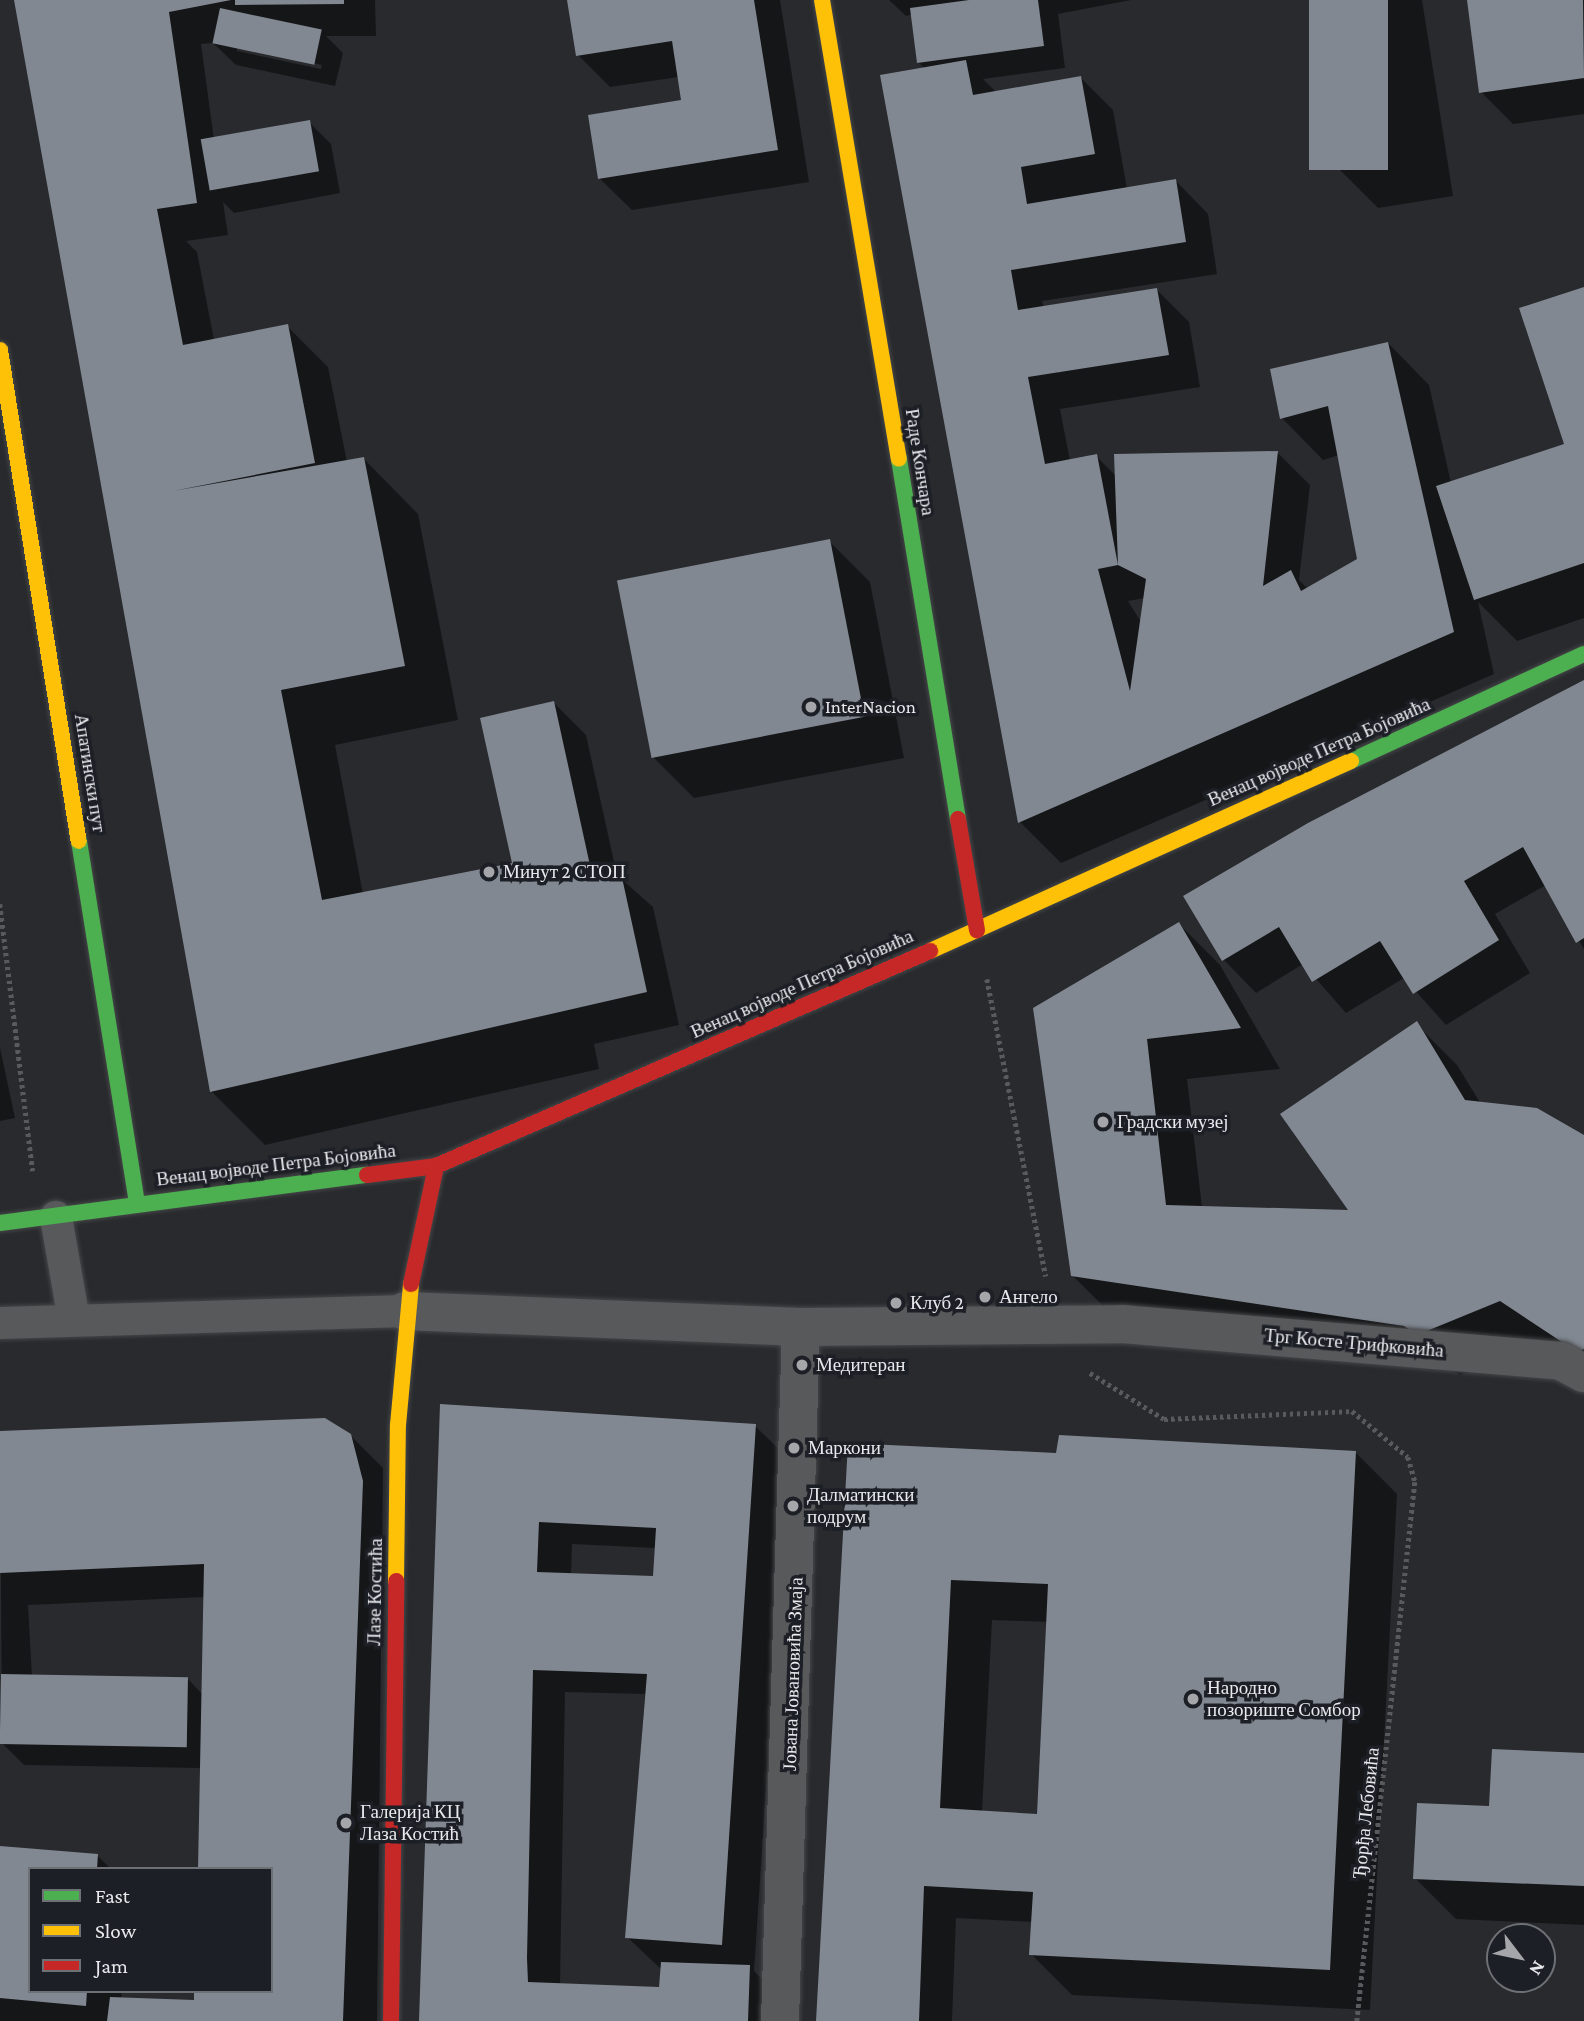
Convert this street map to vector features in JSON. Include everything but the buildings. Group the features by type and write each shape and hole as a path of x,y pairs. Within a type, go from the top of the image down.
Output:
{"main road":[{"name":"Раде Кончара","path":"822,0 977,930"},
{"name":"Апатински пут","path":"0,350 137,1203"},
{"name":"Венац војводе Петра Бојовића","path":"0,1223 436,1166 977,930 1584,654"},
{"name":"Лазе Костића","path":"391,2021 405,1311 436,1166"}],"street":[{"name":"Трг Косте Трифковића","path":"405,1311 802,1327 1122,1324 1561,1361 1584,1373"},
{"name":"Јована Јовановића Змаја","path":"780,2021 802,1327"}],"lane":[{"path":"47,1217 74,1320"},
{"path":"0,1323 405,1311"}],"path":[{"path":"0,904 47,1217"},
{"name":"Ђорђа Лебовића","path":"1357,2021 1415,1482"}],"traffic: fast":[{"path":"899,459 958,819"},
{"path":"1351,761 1584,654"},
{"path":"79,841 137,1204"},
{"path":"0,1223 367,1175"}],"traffic: slow":[{"path":"822,0 899,459"},
{"path":"0,350 79,841"},
{"path":"930,951 1351,761"},
{"path":"396,1581 398,1425 411,1284"}],"traffic: jam":[{"path":"958,819 977,930"},
{"path":"367,1175 436,1166 930,951"},
{"path":"411,1284 436,1166"},
{"path":"391,2021 396,1581"}],"place":[{"name":"InterNacion","path":"811,707"},
{"name":"Минут 2 СТОП","path":"489,872"},
{"name":"Градски музеј","path":"1103,1122"},
{"name":"Ангело","path":"985,1297"},
{"name":"Клуб 2","path":"896,1303"},
{"name":"Медитеран","path":"802,1365"},
{"name":"Маркони","path":"794,1448"},
{"name":"Далматински подрум","path":"793,1506"},
{"name":"Народно позориште Сомбор","path":"1193,1699"},
{"name":"Галерија КЦ Лаза Костић","path":"346,1823"}]}
